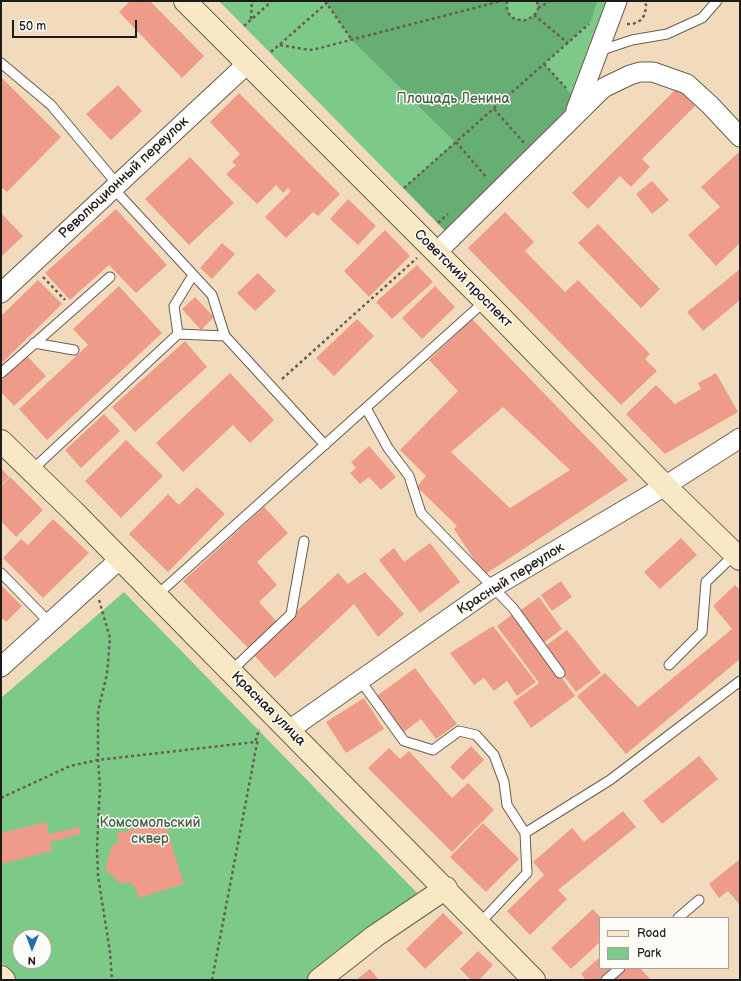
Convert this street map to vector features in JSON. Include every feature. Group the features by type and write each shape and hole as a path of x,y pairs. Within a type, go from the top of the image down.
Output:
{"street":[{"name":"Советский проспект","path":"185,1 248,63 427,255 485,301 665,486 738,557"},
{"path":"573,118 599,51 600,22 617,1"},
{"name":"Революционный переулок","path":"1,293 248,63"},
{"path":"427,255 605,87 640,72 653,72 687,84 710,105 740,137"},
{"name":"Красный переулок","path":"289,730 492,588 665,486 740,438"},
{"name":"Красная улица","path":"1,440 446,888 534,980"},
{"path":"1,667 120,559"},
{"path":"319,980 375,936 446,888"},
{"path":"1,977 4,980"}],"lane":[{"path":"599,51 632,40 667,34 702,18 717,1"},
{"path":"1,63 51,105 115,186 212,295 225,336 325,445"},
{"path":"178,334 174,306 193,275"},
{"path":"1,373 110,277"},
{"path":"156,596 485,301"},
{"path":"31,471 178,334 225,336"},
{"path":"34,343 74,350"},
{"path":"366,408 388,448 409,476 421,513 513,608 560,673"},
{"path":"230,671 291,614 304,541"},
{"path":"669,665 702,632 706,582 738,557"},
{"path":"1,573 50,623"},
{"path":"360,680 404,741 433,750 459,730 476,735 494,755 504,782 507,806 525,833 527,873 479,924"},
{"path":"525,833 610,780 740,680"},
{"path":"679,917 699,900"},
{"path":"606,980 619,969"}],"path":[{"path":"251,20 252,1"},
{"path":"244,26 272,1"},
{"path":"280,45 310,50 501,1"},
{"path":"507,1 507,9 513,18 523,21 534,15 538,8 550,1"},
{"path":"537,1 538,8"},
{"path":"404,188 568,43 600,22 633,24 641,20 645,14 646,5 644,1"},
{"path":"271,52 327,2 352,40"},
{"path":"534,15 568,43"},
{"path":"544,64 567,90"},
{"path":"494,109 526,145"},
{"path":"456,142 488,179"},
{"path":"272,388 427,255"},
{"path":"31,264 73,309"},
{"path":"94,583 110,638 107,674 98,711 98,760 100,787 97,848 98,876 110,952 112,980"},
{"path":"1,798 70,766 98,760 255,742 259,730"},
{"path":"259,730 274,735 289,730"},
{"path":"212,980 259,730"}],"green space":[{"name":"Площадь Ленина","path":"219,1 617,1 573,118 452,238"},
{"name":"Площадь Ленина","path":"329,1 507,1 507,9 509,14 513,18 523,21 532,17 536,13 538,9 537,1 597,1 591,21 544,64 576,100 452,238 404,188 455,142 352,40 327,3"},
{"name":"Комсомольский сквер","path":"124,592 418,894 308,980 17,980 1,962 1,698"}],"building":[{"path":"130,1 150,1 204,56 182,78 119,12"},
{"path":"1,77 61,137 7,192 1,187"},
{"path":"118,85 142,111 111,140 86,114"},
{"path":"677,88 695,106 642,159 650,167 631,187 620,176 588,209 572,193"},
{"path":"239,93 340,194 318,216 313,212 286,238 265,217 291,191 288,188 283,193 276,185 257,204 226,174 236,165 232,162 240,154 210,122"},
{"path":"740,151 740,243 716,266 688,235 720,207 701,187"},
{"path":"190,157 234,203 189,245 145,199"},
{"path":"652,181 669,200 652,214 636,194"},
{"path":"348,199 376,226 358,245 330,219"},
{"path":"116,209 167,265 136,293 109,265 70,300 45,273"},
{"path":"505,212 534,242 525,251 565,292 578,280 650,354 645,359 657,371 621,405 468,248"},
{"path":"1,213 23,236 1,257"},
{"path":"598,224 660,289 641,308 578,243"},
{"path":"385,230 410,256 369,297 344,271"},
{"path":"222,243 235,254 212,279 200,268"},
{"path":"417,265 433,282 392,319 376,302"},
{"path":"740,269 740,300 703,331 687,312"},
{"path":"258,273 276,291 255,311 237,293"},
{"path":"38,280 62,304 1,364 1,316"},
{"path":"119,286 162,333 47,440 19,409 88,345 73,329"},
{"path":"435,286 455,307 422,339 402,318"},
{"path":"195,297 214,317 201,330 182,309"},
{"path":"357,319 374,336 334,376 316,358"},
{"path":"472,319 628,480 484,575 454,529 457,526 417,487 426,476 400,450 458,391 429,360","holes":["503,407 570,470 510,508 451,452"]},
{"path":"185,341 207,367 135,432 112,407"},
{"path":"27,356 46,376 14,406 1,392 1,380"},
{"path":"230,373 274,420 250,443 233,425 183,472 156,443"},
{"path":"716,373 738,412 665,454 626,414 656,385 675,404 701,389 698,383"},
{"path":"104,414 120,431 81,468 65,450"},
{"path":"126,440 163,476 121,518 85,481"},
{"path":"369,446 396,477 381,490 369,477 360,484 350,473 356,468 351,462"},
{"path":"1,468 9,477 1,485"},
{"path":"10,477 43,510 16,537 1,521 1,486"},
{"path":"197,487 225,514 168,572 129,534 168,494 179,505"},
{"path":"264,507 288,533 257,562 277,585 259,602 277,622 248,648 183,581"},
{"path":"53,519 89,553 43,598 3,558 21,539 28,545"},
{"path":"681,538 697,555 660,589 644,572"},
{"path":"430,543 460,582 420,613 379,560 394,548 404,562"},
{"path":"365,572 404,614 378,637 354,604 275,678 252,653 338,573 348,584"},
{"path":"561,581 572,597 552,611 541,595"},
{"path":"1,585 22,606 6,622 1,617"},
{"path":"735,585 740,590 740,659 626,754 577,696 605,673 638,707 732,629 713,606"},
{"path":"539,597 562,629 542,644 518,612"},
{"path":"514,613 575,696 531,728 513,702 539,683 497,626"},
{"path":"493,626 536,682 517,696 507,681 494,691 484,678 474,685 450,653"},
{"path":"567,630 601,673 576,692 543,648"},
{"path":"415,668 457,724 436,739 421,719 404,732 377,696"},
{"path":"364,698 384,729 346,753 326,722"},
{"path":"471,746 484,760 463,780 450,767"},
{"path":"389,748 400,759 409,751 452,798 468,783 494,810 452,852 368,768"},
{"path":"699,756 718,779 662,824 643,801"},
{"path":"623,811 636,827 558,890 567,899 530,935 507,911 544,875 533,862 572,828 584,842"},
{"path":"164,820 184,884 139,898 135,887 129,882 121,884 105,869 112,845 119,843 116,834"},
{"path":"46,822 49,834 80,827 81,834 50,842 52,851 1,864 1,833"},
{"path":"483,823 519,859 486,892 450,857"},
{"path":"740,859 740,905 728,891 719,898 709,884"},
{"path":"593,909 600,917 599,943 571,969 551,948"},
{"path":"443,913 463,933 425,969 406,949"},
{"path":"478,951 493,965 479,980 471,980 460,969"},
{"path":"599,958 599,969 611,969 599,980 586,980 581,974"},
{"path":"370,969 379,980 356,980"},
{"path":"625,969 641,969 651,980 612,980"}]}
